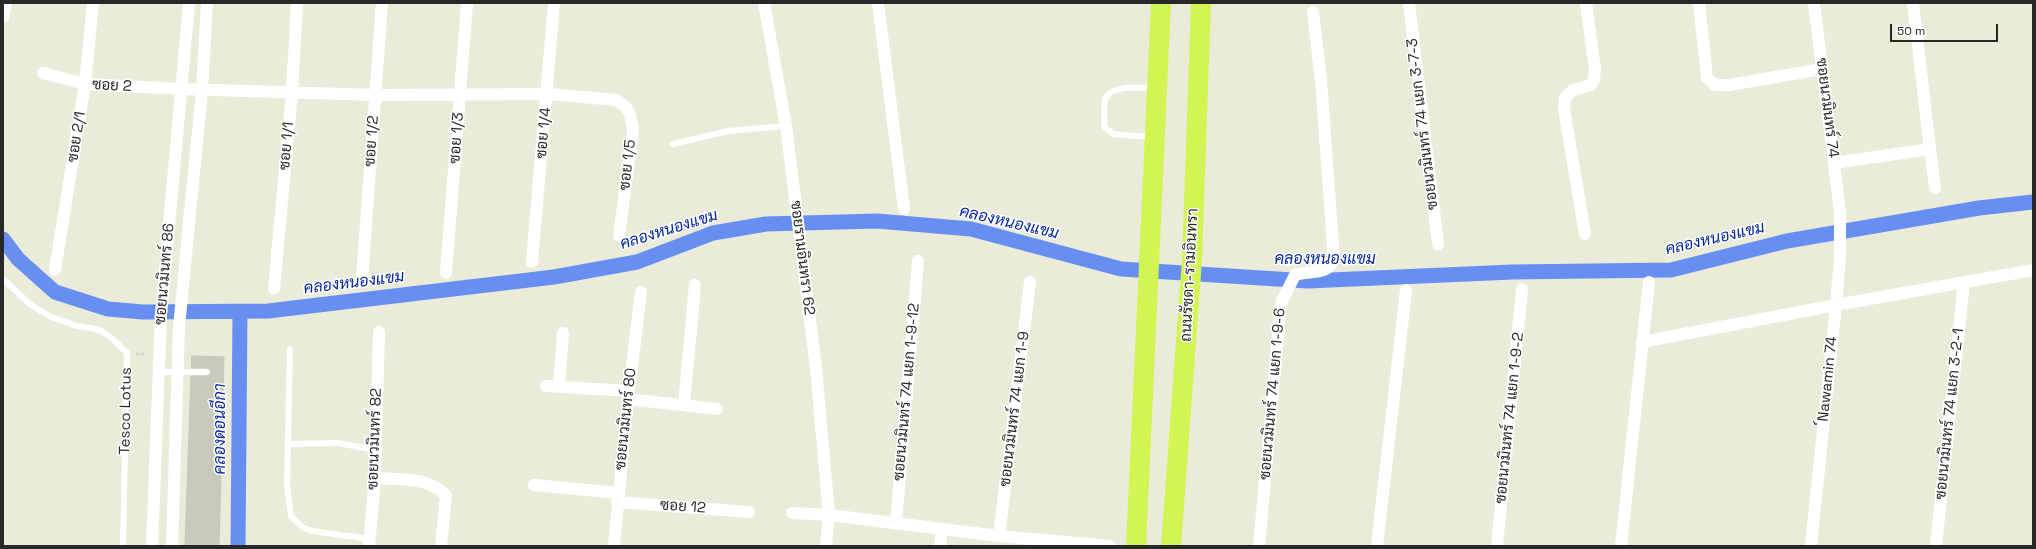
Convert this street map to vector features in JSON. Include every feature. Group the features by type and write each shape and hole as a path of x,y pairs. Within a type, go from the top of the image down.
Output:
{"main road":[{"path":"1136,546 1151,257 1161,3"},
{"name":"ถนนรัชดา-รามอินทรา","path":"1172,546 1192,260 1201,3"}],"street":[{"path":"3,16 6,3"},
{"name":"ซอย 2/1","path":"55,270 85,84 93,3"},
{"name":"ซอยนวมินทร์ 86","path":"152,546 160,326 189,3"},
{"name":"ซอยนวมินทร์ 86","path":"172,546 179,327 202,90 207,3"},
{"name":"ซอย 1/1","path":"274,289 292,92 297,3"},
{"name":"ซอย 1/2","path":"362,279 382,3"},
{"name":"ซอย 1/3","path":"446,273 467,3"},
{"name":"ซอย 1/4","path":"532,262 548,94 554,3"},
{"name":"ซอยรามอินทรา 62","path":"764,3 786,126 816,368 829,516 826,546"},
{"path":"878,3 904,209"},
{"name":"ซอยนวมินทร์ 74 แยก 3-7-3","path":"1409,3 1438,244"},
{"path":"1585,234 1564,109 1565,98 1573,90 1591,85 1594,79 1595,69 1586,3"},
{"path":"1699,3 1707,78 1715,85 1729,85 1822,69"},
{"name":"ซอยนวมินทร์ 74","path":"1814,3 1840,212"},
{"path":"1914,3 1935,188"},
{"name":"ซอยนวมินทร์ 74 แยก 1-9-6","path":"1259,546 1281,303 1295,275 1326,271 1331,267 1334,259 1321,80 1313,12"},
{"name":"ซอย 2","path":"43,73 85,84 202,90 375,95 460,93 548,94 616,100"},
{"name":"ซอย 1/5","path":"616,100 625,105 631,117 633,131 619,236"},
{"path":"1834,163 1930,149"},
{"name":"์Nawamin 74","path":"1811,546 1836,305 1840,258 1840,212"},
{"name":"ซอยนวมินทร์ 74 แยก 1-9-12","path":"896,523 918,261"},
{"path":"1642,342 1836,305 2033,270"},
{"name":"ซอยนวมินทร์ 74 แยก 1-9","path":"999,536 1030,282"},
{"path":"1621,546 1642,342 1650,282"},
{"name":"ซอยนวมินทร์ 74 แยก 3-2-1","path":"1936,546 1964,282"},
{"path":"684,405 695,284"},
{"name":"ซอยนวมินทร์ 74 แยก 1-9-2","path":"1497,546 1522,289"},
{"path":"1377,546 1406,290"},
{"name":"ซอยนวมินทร์ 80","path":"614,546 628,395 641,292"},
{"path":"161,314 180,314"},
{"name":"ซอยนวมินทร์ 82","path":"369,542 375,478 379,332"},
{"path":"559,386 563,333"},
{"path":"546,386 559,386 628,395 717,409"},
{"path":"375,478 428,482 439,488 446,496 441,546"},
{"name":"ซอย 12","path":"534,485 618,497 750,512"},
{"path":"792,513 896,523 999,536 1110,546"},
{"path":"940,546 942,529"}],"lane":[{"path":"1156,138 1113,134 1108,131 1104,126 1105,100 1110,93 1116,89 1158,88"},
{"path":"672,144 728,131 786,126"},
{"name":"Tesco Lotus","path":"3,279 31,305 49,316 73,325 100,330 113,339 127,354 123,546"},
{"path":"290,349 287,485 291,516 302,527 312,531 369,542"},
{"path":"158,372 207,372"},
{"path":"288,444 337,443 376,450"}],"path":[{"path":"127,354 159,355"}],"building":[{"path":"192,356 224,357 219,546 185,546 191,376 207,376 211,372 207,368 192,368"}],"waterway":[{"name":"คลองหนองแขม","path":"3,239 18,259 55,292 108,309 143,312 268,311 554,277 637,262 713,233 766,224 877,221 971,229 1121,269 1308,281 1512,272 1671,270 1787,241 1979,208 2033,202"},
{"name":"คลองดอนอีกา","path":"238,546 240,312"}]}
